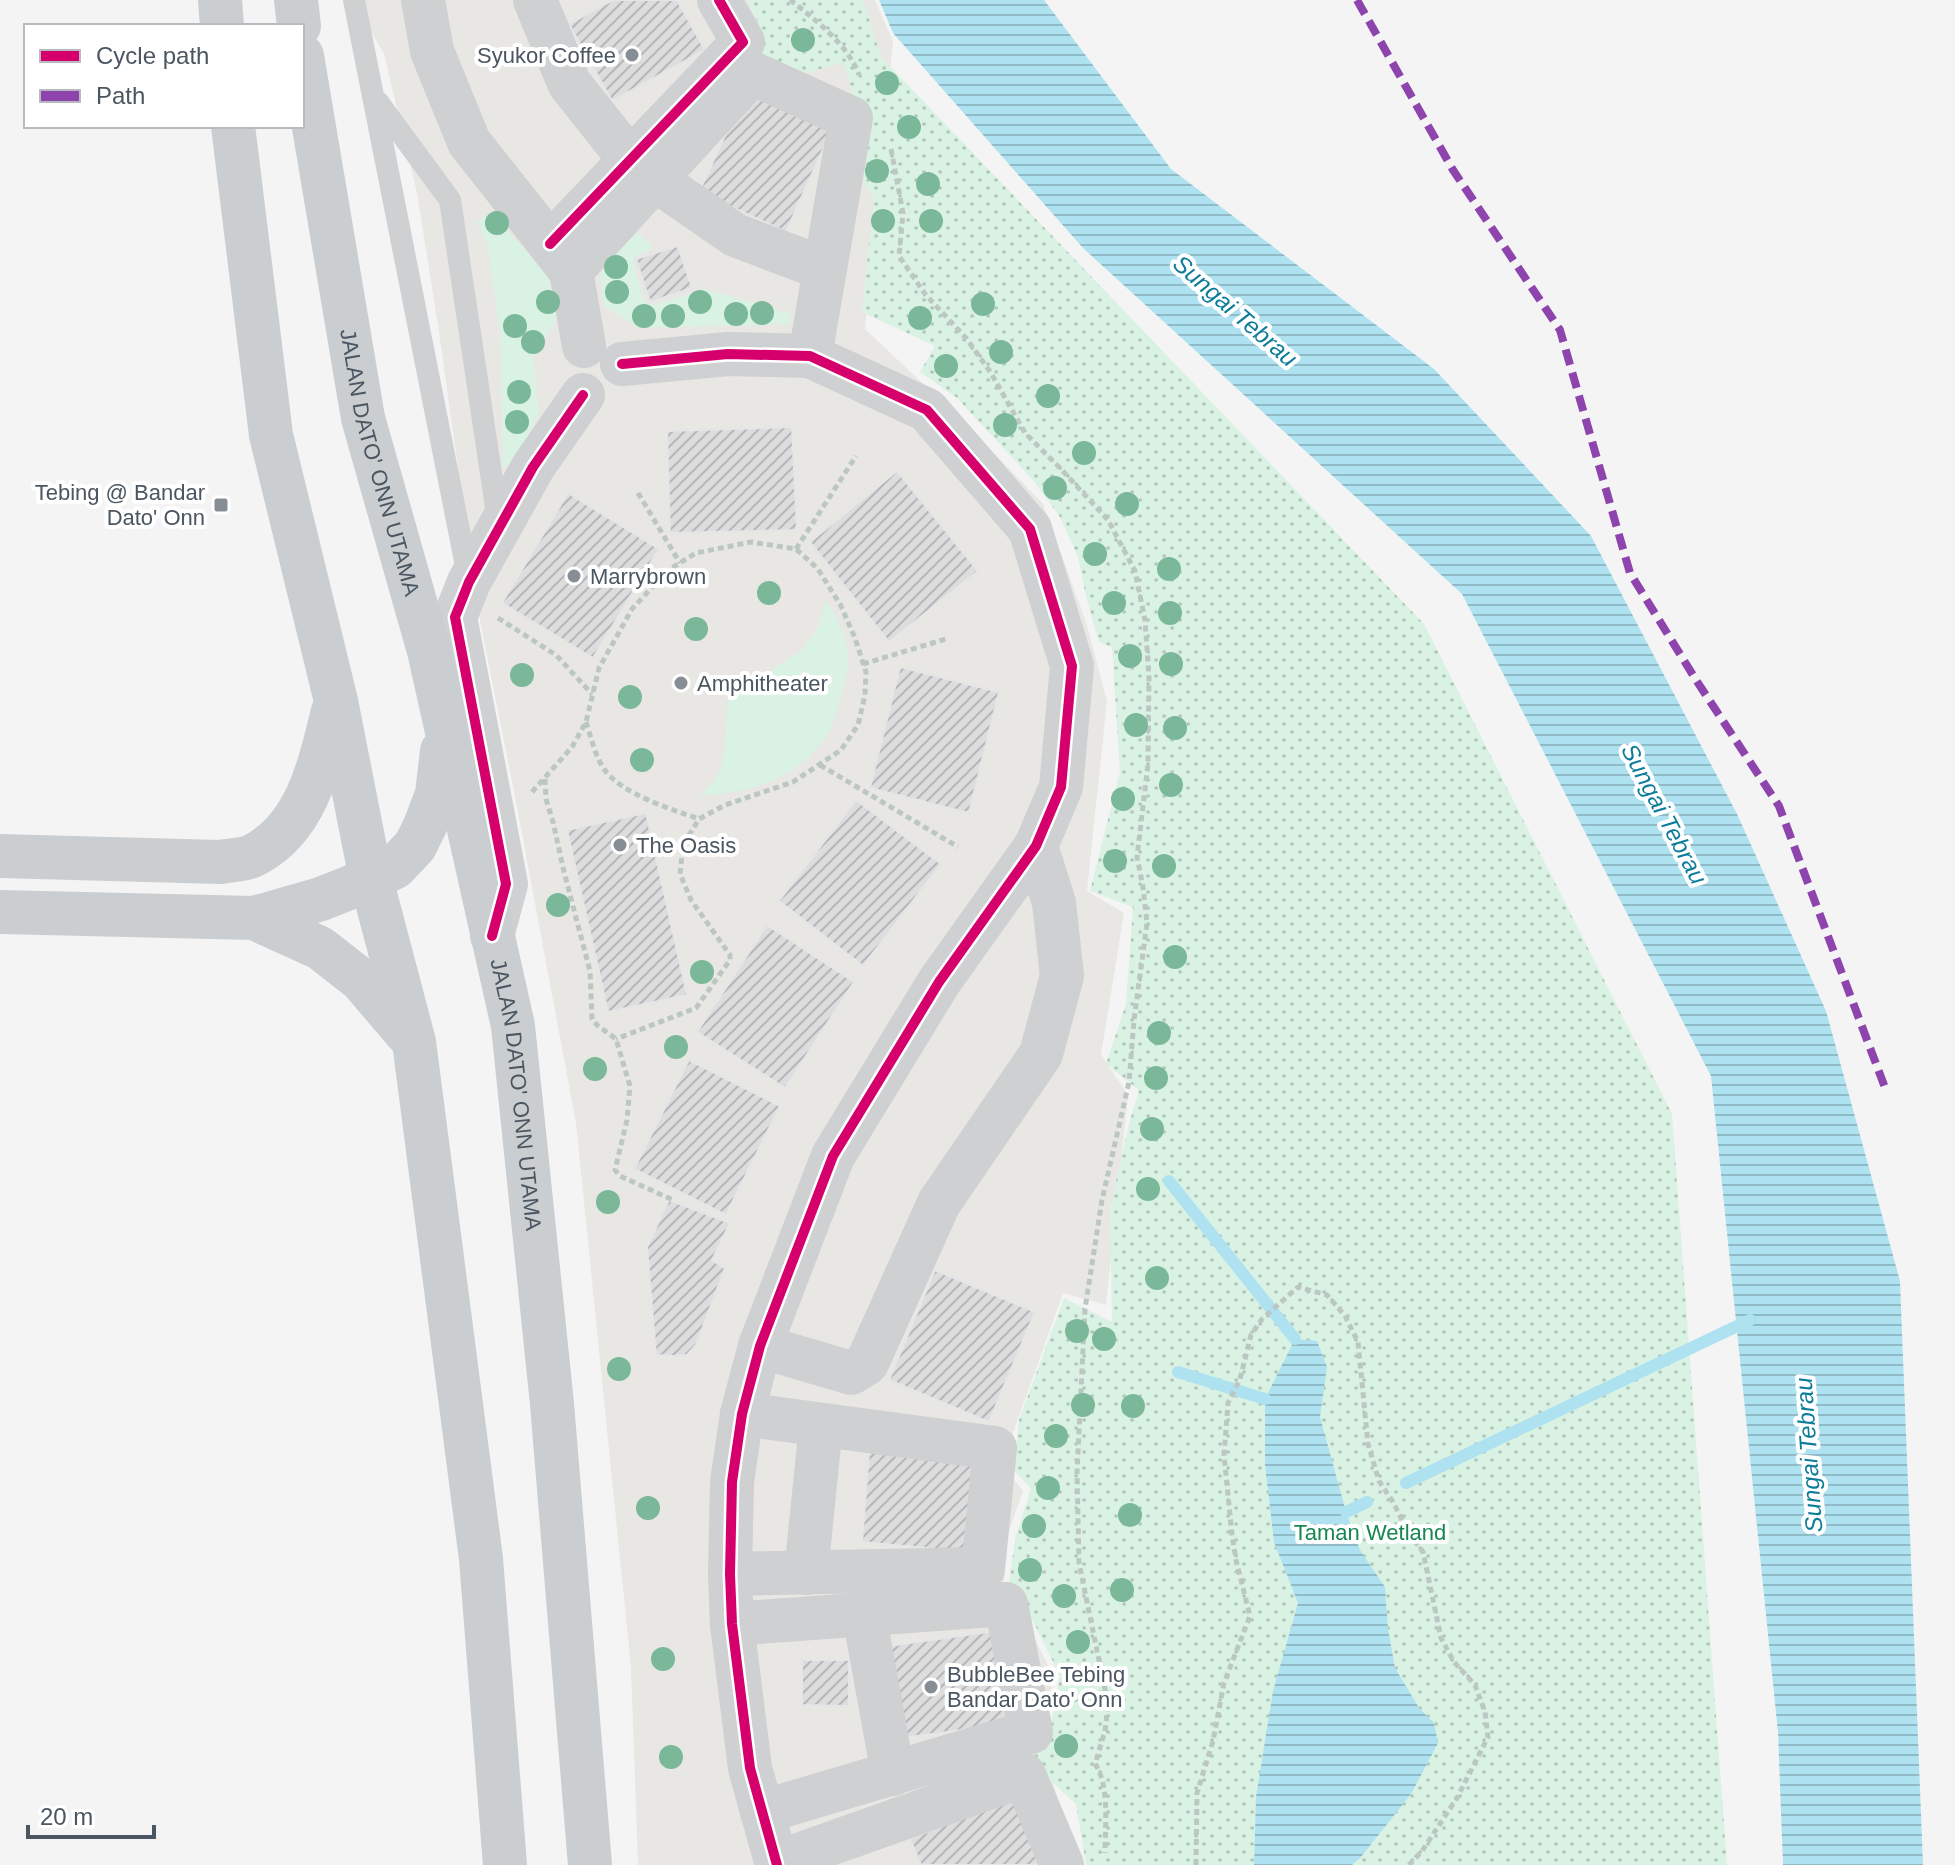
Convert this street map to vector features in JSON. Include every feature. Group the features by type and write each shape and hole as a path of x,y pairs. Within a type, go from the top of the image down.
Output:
{"main road":[{"path":"220,0 222,24"},
{"path":"296,0 299,24"},
{"name":"JALAN DATO' ONN UTAMA","path":"304,68 363,418 429,651 513,1026 559,1480 590,1865"},
{"path":"233,128 271,435 336,701 371,879 414,1042 481,1559 505,1865"},
{"path":"0,856 220,862 254,856 283,834 306,802 321,760 336,701"},
{"path":"0,912 254,918 321,899 371,879 395,867 415,846 425,826 437,794 445,724"},
{"path":"254,918 320,948 361,980 414,1042"}],"street":[{"path":"423,0 432,51 469,142 560,257 603,355 623,372 616,389 609,394 601,397 583,395 533,467 499,527 479,597 455,617 506,884 492,936"},
{"path":"535,0 569,83 642,170 735,235 825,269"},
{"path":"560,257 642,170 743,42 719,0"},
{"path":"642,170 752,73 851,118 810,356"},
{"path":"603,355 810,356 927,410 1030,529 1072,666 1061,787 1036,846 939,982 833,1156 760,1346 742,1414 732,1482 730,1574 732,1624 750,1768 777,1864 860,1850 1024,1775 1062,1865"},
{"path":"760,1346 851,1373 867,1363 939,1203 1041,1054 1062,976 1054,903 1036,846"},
{"path":"730,1574 983,1569 995,1448 742,1414"},
{"path":"806,1573 821,1425"},
{"path":"732,1624 1006,1604 1031,1732 762,1812"},
{"path":"864,1614 893,1774"}],"lane":[{"path":"354,0 479,597"},
{"path":"373,94 450,200 499,527"}],"path":[{"path":"796,549 856,456"},
{"path":"638,493 680,563"},
{"path":"526,798 572,747 586,722 599,668 632,609 667,571 696,553 751,542 796,549 818,569 841,606 866,672 865,695 858,725 841,750 793,782 725,805 699,819 683,845 680,874 691,900 730,955 730,960 696,1008 616,1039"},
{"path":"479,597 556,655 592,695"},
{"path":"863,664 949,638"},
{"path":"586,722 605,771 629,790 699,819"},
{"path":"820,765 958,847"},
{"path":"545,778 546,799 590,971 592,1019 616,1039 630,1086 627,1120 615,1170 620,1176 673,1200"},
{"path":"1105,1856 1105,1796 1101,1772 1095,1764 1105,1731 1108,1704 1079,1563 1077,1473 1085,1309 1102,1200 1129,1082"},
{"path":"1196,1865 1197,1793 1213,1741 1224,1683 1250,1616 1232,1535 1224,1455 1228,1403 1240,1379 1251,1335 1262,1319 1298,1287 1327,1295 1345,1316 1358,1342 1368,1444 1379,1481 1423,1552 1441,1638 1454,1662 1475,1685 1485,1712 1488,1737 1457,1798 1422,1851 1409,1865"}],"shaded area":[{"path":"353,0 875,0 893,41 865,329 972,430 1043,504 1086,622 1107,701 1087,891 1124,913 1101,1055 1128,1095 1106,1305 1063,1293 1009,1444 1008,1472 1023,1491 1007,1537 1004,1582 1054,1676 1041,1741 1077,1865 638,1865 631,1667 576,1123 477,605 417,193 384,54"}],"green space":[{"name":"Taman Wetland","path":"747,0 863,0 881,57 1424,624 1672,1114 1727,1865 1086,1865 1076,1804 1028,1760 1047,1745 1060,1676 1034,1623 1009,1583 1015,1539 1031,1489 1014,1470 1019,1420 1064,1298 1112,1322 1110,1208 1139,1090 1106,1064 1126,1004 1133,907 1090,891 1120,772 1112,647 1099,642 1078,557 1060,517 1033,480 957,398 920,372 935,346 862,312 874,196 861,180 867,135 843,63 805,73 755,55 761,28"},
{"path":"493,212 546,272 559,316 533,356 539,412 518,458 509,470 503,466 500,334 488,245 477,222"},
{"path":"639,233 654,248 634,257 633,261 644,302 652,305 706,289 791,314 790,324 639,328 603,305 601,276 608,255"},
{"path":"826,600 842,630 848,663 837,712 827,736 805,760 778,777 748,789 700,796 721,768 728,700 802,650 818,627"}],"water":[{"name":"Sungai Tebrau","path":"879,0 1044,0 1171,169 1434,369 1591,536 1737,814 1826,1011 1900,1281 1923,1865 1783,1865 1778,1732 1711,1076 1462,594 1083,248 893,33"},
{"path":"1295,1339 1317,1341 1327,1367 1320,1417 1346,1512 1360,1550 1385,1587 1395,1668 1419,1708 1434,1723 1438,1743 1411,1794 1352,1865 1254,1865 1256,1797 1273,1691 1298,1603 1274,1542 1265,1464 1265,1399"}],"building":[{"path":"613,0 677,0 705,50 612,101 569,24"},
{"path":"746,90 832,129 786,232 699,192"},
{"path":"678,246 692,288 650,302 636,259"},
{"path":"792,427 797,530 670,533 667,431"},
{"path":"897,471 978,571 889,642 810,542"},
{"path":"568,493 659,549 593,658 502,603"},
{"path":"900,667 999,692 969,813 870,788"},
{"path":"856,800 941,864 863,966 779,901"},
{"path":"646,813 687,995 608,1012 567,830"},
{"path":"767,925 854,982 785,1088 697,1032"},
{"path":"689,1060 780,1106 726,1215 634,1169"},
{"path":"669,1200 730,1223 712,1260 725,1268 696,1345 687,1355 673,1356 656,1355 647,1247"},
{"path":"935,1270 1035,1312 989,1422 889,1380"},
{"path":"869,1452 975,1462 968,1552 862,1542"},
{"path":"995,1631 1008,1724 902,1738 889,1646"},
{"path":"802,1660 849,1660 849,1706 802,1705"},
{"path":"1012,1798 1039,1865 921,1865 910,1839"}],"waterway":[{"path":"1169,1181 1295,1339"},
{"path":"1406,1483 1750,1320"},
{"path":"1178,1372 1265,1399"},
{"path":"1346,1512 1367,1502"}],"marked path":[{"path":"1357,0 1453,170 1560,330 1630,573 1779,806 1887,1093"}],"cycle path":[{"path":"550,244 743,42 719,0"},
{"path":"622,364 728,354 810,356 927,410 1030,529 1072,666 1061,787 1036,846 939,982 833,1156 760,1346 742,1414 732,1482 732,1624 750,1768 777,1865"},
{"path":"492,936 506,884 455,617 469,582 533,467 583,395"}],"place":[{"name":"Syukor Coffee","path":"632,55"},
{"name":"Tebing @ Bandar Dato' Onn","path":"221,505"},
{"name":"Marrybrown","path":"574,576"},
{"name":"Amphitheater","path":"681,683"},
{"name":"The Oasis","path":"620,845"},
{"name":"BubbleBee Tebing Bandar Dato' Onn","path":"931,1687"}]}
